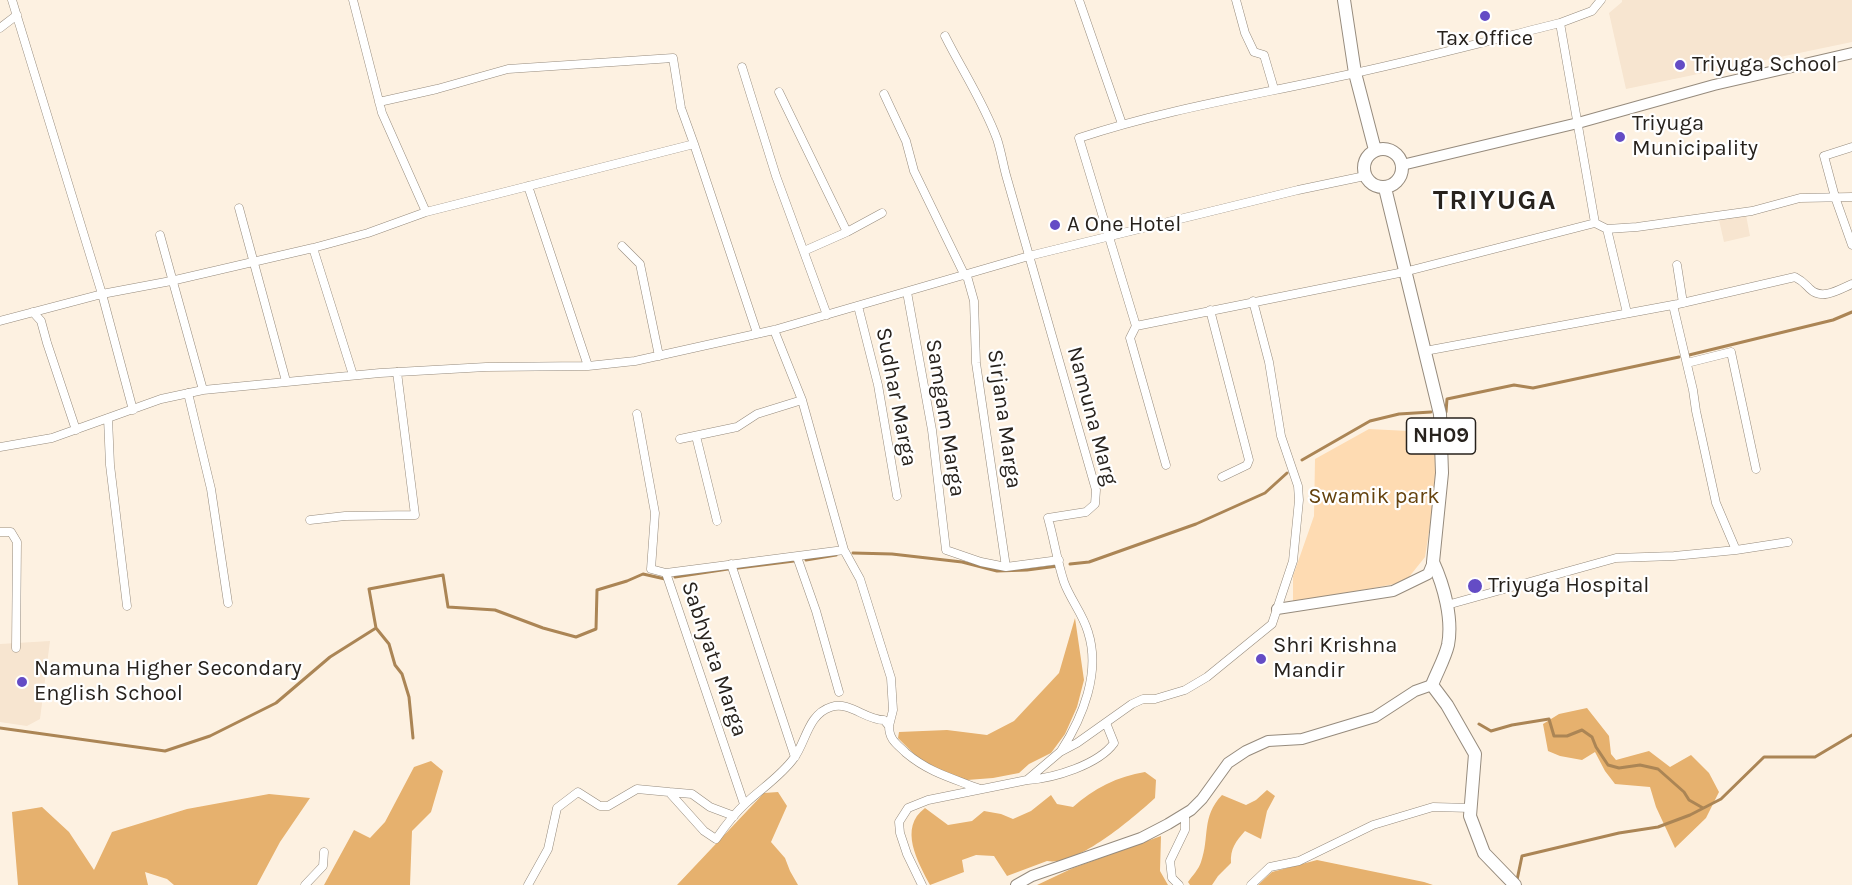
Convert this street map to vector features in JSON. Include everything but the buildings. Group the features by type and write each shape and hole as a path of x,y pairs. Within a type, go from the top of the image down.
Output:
{"main road":[{"path":"1344,0 1355,73 1376,150"},
{"path":"1402,165 1578,123 1714,84 1852,53"},
{"path":"1376,150 1392,151 1400,159 1402,165 1400,177 1385,188 1371,184 1365,176 1364,164 1370,153 1376,150"},
{"name":"NH09","path":"1385,188 1440,414 1442,461 1433,562 1439,574 1447,605 1450,629 1448,647 1432,685"},
{"path":"1277,609 1393,591 1428,574 1433,562"},
{"path":"1016,885 1032,876 1141,838 1185,814 1202,799 1228,763 1246,750 1268,741 1302,739 1375,717 1415,692 1432,685 1447,705 1475,754 1470,816 1484,853 1514,884"}],"street":[{"path":"12,0 102,294 133,410"},
{"path":"352,0 379,102 391,136 426,212"},
{"path":"1079,0 1122,124"},
{"path":"1236,0 1245,33 1254,52 1264,55 1274,89"},
{"path":"1166,465 1130,338 1136,326 1079,138 1122,124 1355,73 1560,23 1592,11 1601,0"},
{"path":"0,27 17,15"},
{"path":"1560,23 1595,223"},
{"path":"945,36 962,72 982,105 998,141 1029,256"},
{"path":"379,102 508,69 673,58 681,108 757,333"},
{"path":"742,67 776,176 827,315"},
{"path":"779,92 847,232"},
{"name":"Sirjana Marga","path":"884,93 906,141 914,171 966,276 974,301 976,363 1006,567"},
{"path":"0,321 102,294 254,263 313,248 368,233 426,212 694,144"},
{"path":"1852,147 1824,156 1835,197 1852,245"},
{"path":"0,447 52,438 133,410 203,390 397,372 486,367 588,366 659,356 774,330 1029,256 1298,190 1365,176"},
{"path":"528,186 588,366"},
{"path":"1136,326 1404,272 1595,223 1607,229 1718,217 1752,211 1800,198 1852,197"},
{"path":"239,208 286,381"},
{"path":"804,251 882,213"},
{"path":"1607,229 1627,313"},
{"path":"160,236 203,390"},
{"path":"621,246 640,264 659,356"},
{"path":"313,248 353,375"},
{"name":"Namuna Marg","path":"1029,256 1096,490 1095,504 1086,512 1048,518 1063,581 1088,633 1093,663 1086,697 1072,734 1060,752"},
{"path":"1677,265 1683,303"},
{"path":"1425,351 1673,305 1795,277 1806,282 1816,294 1825,295 1852,284"},
{"name":"Samgam Marga","path":"907,292 932,430 946,550 981,562 1006,567"},
{"path":"1026,780 1060,752 1143,699 1155,699 1185,690 1207,677 1272,624 1293,561 1299,493 1281,436 1269,362 1253,301"},
{"path":"1673,305 1716,503 1736,550"},
{"name":"Sudhar Marga","path":"858,306 878,385 897,496"},
{"path":"1210,310 1249,460 1247,465 1222,477"},
{"path":"33,312 41,321 46,343 76,430"},
{"path":"774,330 802,400 844,550 860,579 891,678 893,710 889,735 895,745 919,764 937,774 982,790"},
{"path":"1687,363 1731,352 1756,469"},
{"path":"310,520 345,516 415,515 397,372"},
{"path":"188,393 211,489 228,603"},
{"path":"680,439 737,427 757,414 802,400"},
{"path":"637,414 655,513 651,569 666,573"},
{"path":"108,418 110,465 127,606"},
{"path":"696,436 717,521"},
{"path":"0,532 11,532 17,542 16,648"},
{"path":"1447,605 1616,558 1674,556 1788,542"},
{"name":"Sabhyata Marga","path":"744,804 666,573 844,550"},
{"path":"798,557 839,692"},
{"path":"1006,567 1059,560"},
{"path":"731,564 795,757"},
{"path":"669,792 704,831 716,839 744,804 784,770 795,757 807,730 820,712 832,707 843,706 876,720 884,720 890,726"},
{"path":"922,885 900,833 899,822 908,808 928,800 1064,774 1107,753 1114,743 1106,723"},
{"path":"528,885 548,849 557,808 578,792 600,806 608,806 637,789 692,794 710,807 734,816"},
{"path":"1251,885 1270,867 1299,861 1373,825 1433,807 1471,808"},
{"path":"1179,885 1172,878 1170,861 1185,830 1185,814"},
{"path":"305,885 322,866 324,852"}],"shaded area":[{"name":"Triyuga School","path":"1622,0 1852,0 1852,42 1626,89 1609,13"},
{"path":"1746,215 1750,236 1724,242 1719,220"},
{"path":"1075,618 1084,680 1077,707 1065,734 1051,753 1029,764 1019,773 967,780 935,769 918,758 898,738 899,732 947,730 987,735 1014,721 1059,673"},
{"name":"Namuna Higher Secondary English School","path":"50,641 40,719 27,726 0,722 0,644"},
{"path":"1587,708 1609,736 1611,754 1616,760 1649,751 1670,767 1691,755 1709,773 1719,792 1706,818 1675,848 1656,807 1650,787 1615,784 1595,752 1582,760 1548,751 1543,724 1559,714"},
{"path":"431,761 443,771 431,812 412,831 410,885 324,885 354,830 370,838 385,822 414,767"},
{"path":"1145,772 1156,780 1155,798 1104,839 1074,856 1059,861 1047,861 1007,876 994,856 976,855 962,860 964,872 930,885 916,856 912,835 913,825 917,816 925,808 948,825 972,821 984,811 1013,819 1031,811 1051,795 1057,804 1073,807 1106,784"},
{"path":"1267,790 1275,796 1267,811 1261,839 1245,831 1234,846 1231,863 1212,885 1190,885 1188,882 1199,867 1204,853 1208,819 1215,803 1222,795 1246,805"},
{"path":"778,792 787,806 771,842 785,858 798,885 677,885 764,793"},
{"path":"269,794 310,798 280,842 257,885 174,885 167,879 145,872 148,885 18,885 12,812 42,807 69,832 94,870 112,832 187,809"},
{"path":"1161,836 1160,871 1168,885 1037,885 1073,868"},
{"path":"1317,860 1433,885 1258,885 1272,872"}],"green space":[{"name":"Swamik park","path":"1369,429 1428,432 1439,469 1425,557 1405,582 1293,603 1293,576 1314,516 1315,459"}],"waterway":[{"path":"1689,355 1833,320 1852,312"},
{"path":"1446,412 1447,399 1514,385 1533,388 1679,357"},
{"path":"1302,460 1370,421 1399,414 1431,412"},
{"path":"1070,564 1089,562 1196,524 1265,493 1287,473"},
{"path":"853,553 892,554 962,562 997,571 1058,566"},
{"path":"806,560 836,555"},
{"path":"738,568 794,561"},
{"path":"675,577 728,569"},
{"path":"0,728 165,751 210,736 276,703 330,657 376,628 369,589 443,575 448,607 495,610 543,628 576,637 596,629 597,590 643,574 665,579"},
{"path":"376,628 389,644 395,665 402,674 409,697 413,738"},
{"path":"1479,724 1491,731 1549,719 1554,736 1567,736 1582,730 1592,737 1608,765 1619,768 1640,765 1658,769 1684,792 1689,800 1703,808"},
{"path":"1517,880 1522,856 1619,833 1658,827 1690,815 1721,799 1764,757 1815,757 1852,735"}],"place":[{"name":"Tax Office","path":"1485,16"},
{"name":"Triyuga School","path":"1680,65"},
{"name":"Triyuga Municipality","path":"1620,137"},
{"name":"A One Hotel","path":"1055,225"},
{"name":"Triyuga Hospital","path":"1475,586"},
{"name":"Shri Krishna Mandir","path":"1261,659"},
{"name":"Namuna Higher Secondary English School","path":"22,682"}],"district":[{"name":"TRIYUGA","path":"1495,201"}]}
